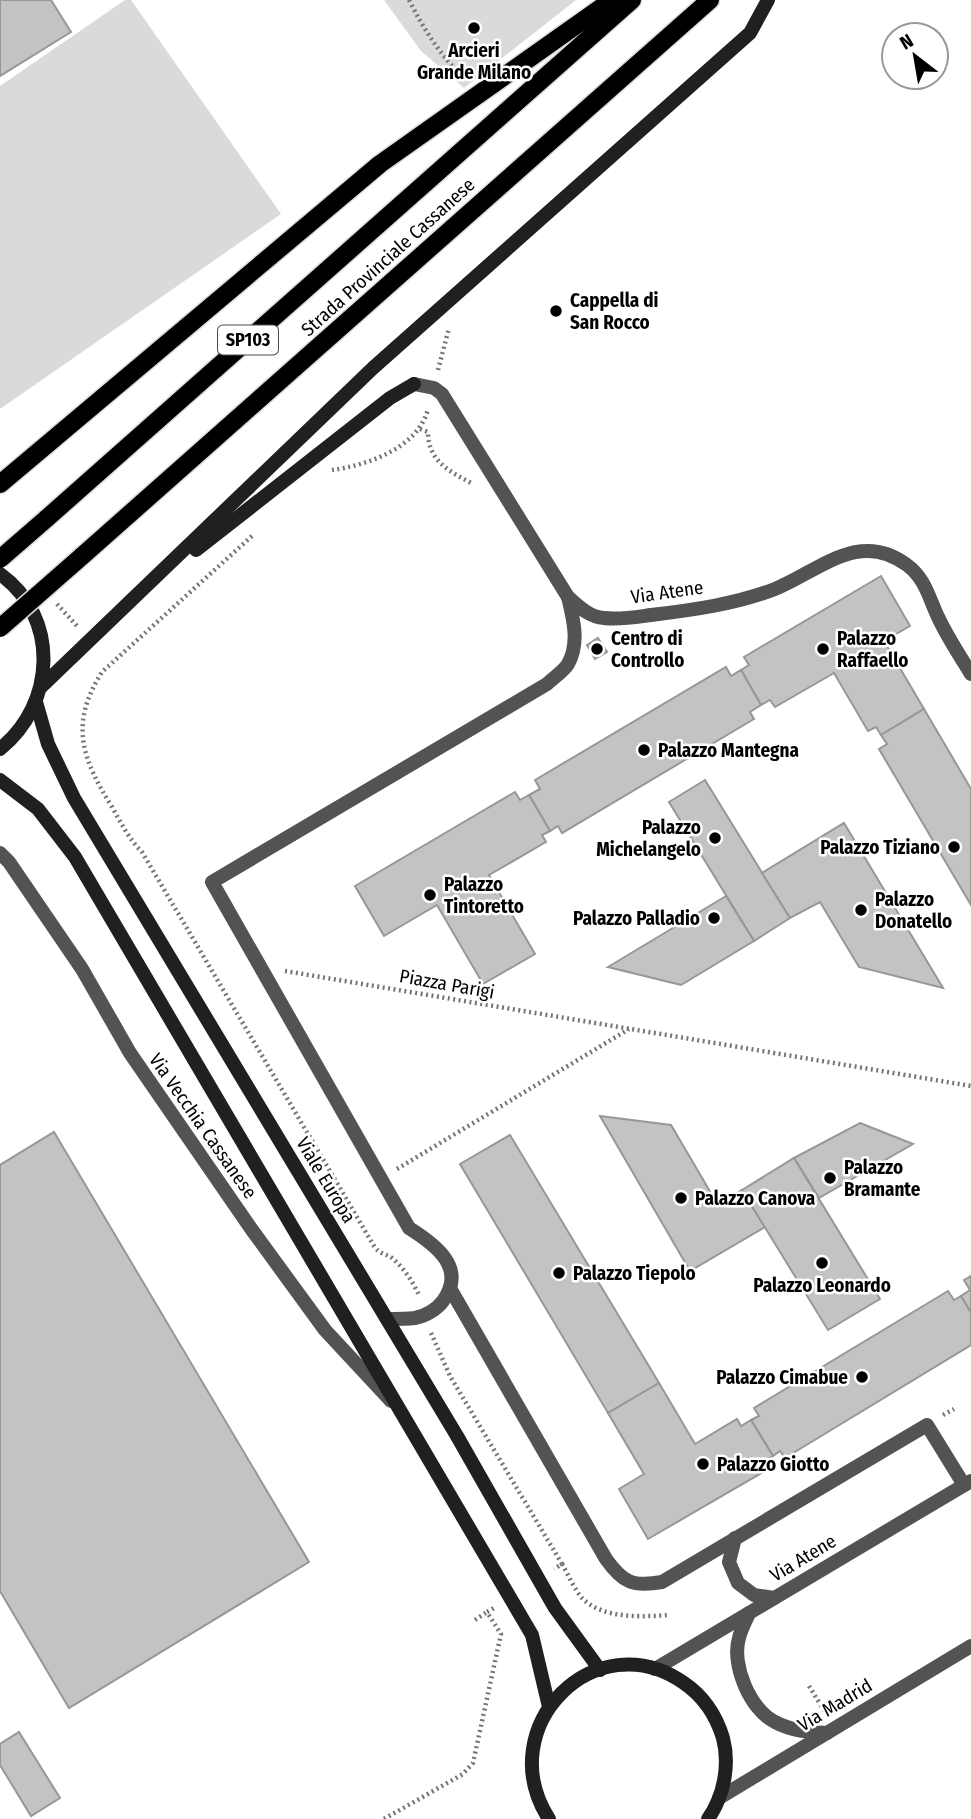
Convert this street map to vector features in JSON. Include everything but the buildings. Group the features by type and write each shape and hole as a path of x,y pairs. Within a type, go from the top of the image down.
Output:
{"main road":[{"path":"0,484 380,164 612,0"},
{"name":"Strada Provinciale Cassanese","path":"0,559 632,0"},
{"name":"Strada Provinciale Cassanese","path":"0,628 710,0"}],"street":[{"path":"41,687 373,368 750,33 768,0"},
{"path":"136,596 390,398 414,384 434,387"},
{"name":"Via Atene","path":"434,387 447,402 568,597 585,611 602,618 670,613 754,596 778,587 837,556 857,551 883,553 896,558 917,575 971,674"},
{"path":"0,574 25,599 38,626 44,657 41,687 36,702 18,733 0,749"},
{"path":"568,597 574,624 574,643 567,665 547,684 212,881 409,1228 434,1244 450,1266 451,1290 618,1576 640,1586 662,1582 927,1425 967,1483"},
{"name":"Viale Europa","path":"36,702 48,744 74,798 457,1436 555,1608 600,1670"},
{"path":"0,780 38,809 75,857 531,1636 549,1707"},
{"name":"Via Vecchia Cassanese","path":"0,853 9,862 82,969 130,1053 252,1230 325,1330 395,1405"},
{"path":"387,1319 417,1318 424,1315 438,1308 451,1290"},
{"name":"Via Atene","path":"655,1669 967,1483"},
{"path":"736,1538 729,1562 738,1583 754,1595 774,1598"},
{"path":"749,1613 738,1640 738,1667 747,1694 771,1721 799,1732 831,1731"},
{"name":"Via Madrid","path":"719,1798 971,1646"},
{"path":"549,1819 542,1809 533,1784 531,1757 537,1731 549,1707 572,1684 600,1670 628,1666 655,1669 668,1674 701,1697 716,1719 726,1758 724,1785 708,1819"}],"path":[{"path":"409,0 441,55 479,94"},
{"path":"327,472 368,461 410,439 420,429 461,290"},
{"path":"254,534 102,672 90,694 83,718 82,743 85,755 94,778 132,842 142,852 374,1246 381,1254 394,1261 417,1291 433,1342 450,1376 582,1599 606,1611 635,1618 668,1615"},
{"name":"Piazza Parigi","path":"260,967 971,1086"},
{"path":"381,1178 629,1029"},
{"path":"539,1579 562,1564"},
{"path":"475,1620 509,1598"},
{"path":"384,1819 463,1774 473,1763 501,1634 487,1612"},
{"path":"809,1686 831,1731"}],"shaded area":[{"path":"125,0 131,0 281,214 0,409 0,86"},
{"path":"384,0 576,0 464,88 421,51"}],"place":[{"name":"Arcieri Grande Milano","path":"474,28"},
{"name":"Cappella di San Rocco","path":"556,311"},
{"name":"Centro di Controllo","path":"597,649"},
{"name":"Palazzo Raffaello","path":"823,649"},
{"name":"Palazzo Mantegna","path":"644,750"},
{"name":"Palazzo Michelangelo","path":"715,838"},
{"name":"Palazzo Tiziano","path":"954,847"},
{"name":"Palazzo Tintoretto","path":"430,895"},
{"name":"Palazzo Donatello","path":"861,910"},
{"name":"Palazzo Palladio","path":"714,918"},
{"name":"Palazzo Bramante","path":"830,1178"},
{"name":"Palazzo Canova","path":"681,1198"},
{"name":"Palazzo Leonardo","path":"822,1263"},
{"name":"Palazzo Tiepolo","path":"559,1273"},
{"name":"Palazzo Cimabue","path":"862,1377"},
{"name":"Palazzo Giotto","path":"703,1464"}]}
